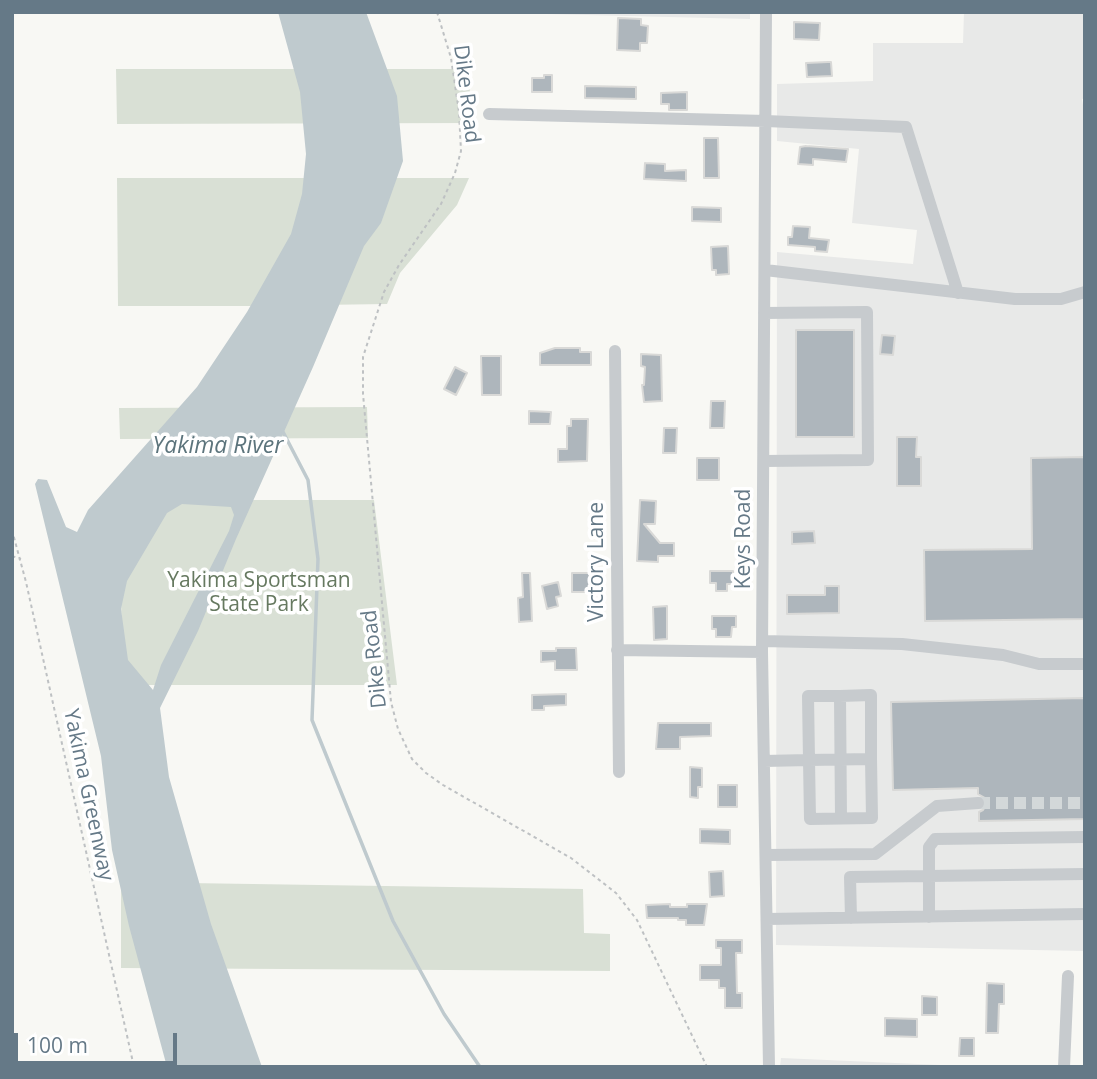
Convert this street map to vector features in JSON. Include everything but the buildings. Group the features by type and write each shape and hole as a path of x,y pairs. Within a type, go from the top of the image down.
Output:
{"street":[{"name":"Keys Road","path":"766,12 762,647 771,1067"},
{"path":"489,114 906,127 958,293"},
{"path":"765,270 1038,300 1061,299 1085,292"},
{"path":"764,313 867,312 868,460 764,461"},
{"name":"Victory Lane","path":"615,351 619,772"},
{"path":"617,650 902,644 1003,655 1040,664 1085,664"},
{"path":"871,695 872,760 872,818 810,819 808,696 871,695"},
{"path":"840,696 841,818"},
{"path":"764,761 872,760"},
{"path":"766,855 875,855 937,806 978,803"},
{"path":"929,917 929,847 935,839 1085,837"},
{"path":"850,918 850,877 1085,874"},
{"path":"767,919 1085,914"},
{"path":"1064,1067 1068,976"}],"path":[{"name":"Dike Road","path":"437,12 451,58 461,151 455,173 441,204 384,292 363,357 363,394 394,716 412,759 426,773 443,786 571,858 615,893 637,920 707,1067"},
{"name":"Yakima Greenway","path":"12,530 21,559 134,1067"},
{"path":"12,556 21,559"}],"shaded area":[{"path":"465,12 750,12 750,19"},
{"path":"964,12 1085,12 1085,98 1082,99 1085,117 1085,951 776,945 777,252 913,264 917,230 852,223 859,149 777,141 777,84 873,81 873,43 963,43"},
{"path":"781,1058 941,1065 941,1067 780,1067"}],"green space":[{"path":"116,69 467,69 474,123 117,124"},
{"path":"117,178 469,178 457,205 400,273 387,304 118,306"},
{"path":"367,407 368,438 120,439 119,408"},
{"name":"Yakima Sportsman State Park","path":"120,500 374,500 397,685 122,685"},
{"path":"121,882 583,889 584,933 610,934 610,971 121,968"}],"water":[{"name":"Yakima River","path":"278,12 366,12 397,96 403,161 381,223 364,246 198,631 160,708 169,777 211,924 262,1067 167,1067 129,926 112,850 101,756 35,484 38,479 47,480 66,527 77,532 88,510 197,387 247,312 291,234 302,194 306,154 300,92","holes":["182,504 231,507 234,515 229,531 161,665 153,690 128,660 121,609 127,581 167,513"]}],"waterway":[{"path":"282,430 308,480 318,559 312,720 393,921 444,1014 480,1067"}],"tunnel":[{"path":"978,803 1085,803"}]}
